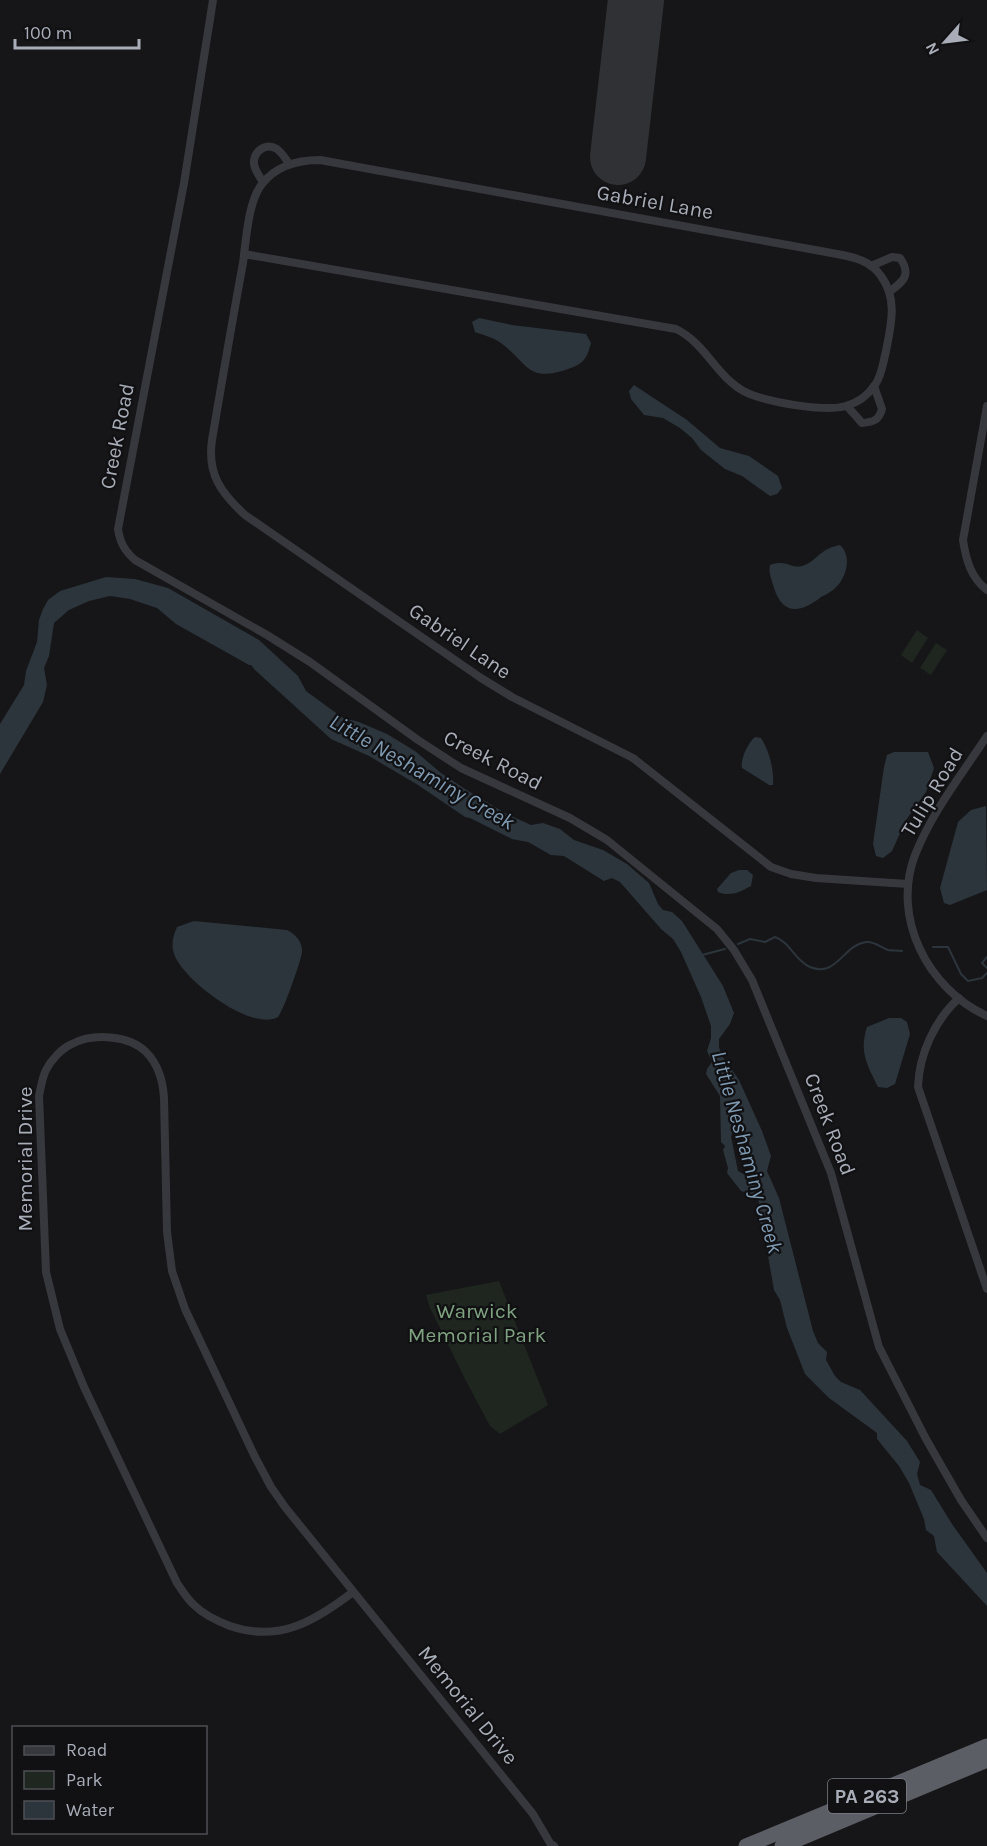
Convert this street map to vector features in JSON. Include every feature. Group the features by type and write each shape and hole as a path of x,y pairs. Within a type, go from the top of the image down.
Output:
{"highway":[{"name":"PA 263","path":"746,1846 987,1746"},
{"name":"PA 263","path":"782,1846 987,1760"}],"street":[{"name":"Creek Road","path":"213,0 183,183 118,529 121,543 126,552 135,560 302,657 439,755 480,778 570,818 607,840 717,929 734,950 752,980 810,1119 831,1173 874,1332 890,1372 961,1500 987,1538"},
{"path":"263,182 254,164 256,154 261,148 268,146 276,148 290,164"},
{"name":"Gabriel Lane","path":"872,266 861,260 837,254 320,160 305,160 290,164 263,182 256,193 210,455 219,485 226,498 245,515 481,678 512,697 633,758 771,867 790,874 816,879 908,884"},
{"path":"244,254 676,329 693,339 733,384 744,392 816,407 848,406 859,400 874,386 882,371 892,308 889,292 880,274 872,266 892,257 900,258 905,273 902,283 889,292"},
{"path":"848,406 862,423 872,423 879,417 882,409 874,386"},
{"path":"987,406 963,540 966,558 972,573 987,590"},
{"name":"Tulip Road","path":"987,736 922,839 911,868 908,884 910,919 919,949 938,980 959,998 987,1016"},
{"path":"959,998 938,1021 922,1059 918,1088 987,1289"},
{"name":"Memorial Drive","path":"353,1592 329,1611 297,1627 273,1633 243,1630 216,1621 194,1605 177,1583 84,1387 60,1329 46,1272 39,1096 47,1067 71,1044 84,1040 119,1039 136,1044 147,1053 157,1067 163,1084 167,1232 172,1271 185,1309 271,1487 530,1810 552,1845"}],"green space":[{"path":"917,630 928,638 912,663 901,655"},
{"path":"936,643 947,650 931,675 920,668"},
{"name":"Warwick Memorial Park","path":"499,1281 548,1405 500,1434 490,1426 430,1308 426,1295"}],"water":[{"path":"479,318 512,325 586,334 591,343 586,356 578,365 544,374 530,369 501,343 475,332 472,322"},
{"path":"634,385 687,420 720,448 749,456 778,476 782,488 777,494 770,496 742,476 725,469 701,450 680,428 663,418 644,415 631,399 629,391"},
{"path":"840,545 847,562 838,586 800,609 793,609 782,603 774,588 770,565 784,563 802,566 827,549"},
{"path":"106,577 135,579 168,588 259,640 298,676 306,691 343,718 387,734 415,751 441,773 505,813 531,825 543,823 560,829 574,840 603,850 627,864 649,883 663,910 672,912 682,921 723,986 734,1013 730,1024 719,1039 719,1047 722,1056 739,1080 771,1156 767,1171 779,1198 818,1343 827,1352 826,1360 835,1376 841,1382 860,1390 907,1441 920,1462 917,1474 920,1485 931,1490 987,1573 987,1606 937,1552 934,1536 926,1530 924,1519 909,1483 899,1466 877,1439 877,1433 829,1398 805,1374 787,1328 780,1300 774,1290 764,1233 758,1216 759,1202 754,1195 741,1191 727,1173 728,1168 723,1150 725,1146 721,1142 720,1096 706,1074 712,1062 707,1051 711,1038 711,1026 701,997 673,939 661,929 620,882 612,878 604,881 564,856 551,855 528,842 512,839 465,817 418,785 369,756 331,739 251,665 176,624 157,608 130,599 110,596 89,601 69,610 54,623 49,656 44,668 47,685 43,702 0,774 0,724 24,685 26,671 37,642 39,620 43,609 48,600 60,591","holes":["737,1131 749,1140 749,1177 738,1171 731,1137 732,1133"]},
{"path":"755,737 761,738 769,754 773,785 769,785 742,768 745,751"},
{"path":"894,752 928,752 934,768 926,792 906,820 892,851 883,858 876,856 873,844 884,767 887,755"},
{"path":"986,806 987,890 950,905 944,903 940,888 958,822 971,810"},
{"path":"747,870 753,875 751,886 731,894 718,892 717,889 731,873"},
{"path":"194,921 287,930 296,937 300,942 302,953 292,986 278,1017 266,1020 236,1011 219,1001 190,977 174,954 173,943 177,927"},
{"path":"889,1018 901,1018 907,1022 910,1034 895,1084 887,1088 878,1087 868,1064 864,1044 867,1027"}],"waterway":[{"path":"738,944 750,939 765,942 775,937 785,943 805,964 819,969 834,965 851,949 866,942 888,950 902,951"},
{"path":"933,947 948,947 961,974 968,981 982,978 987,973"},
{"path":"702,955 725,949"},
{"path":"987,957 982,963 987,968"},
{"name":"Little Neshaminy Creek","path":"741,1132 751,1164"}],"runway":[{"path":"618,157 636,0"}]}
